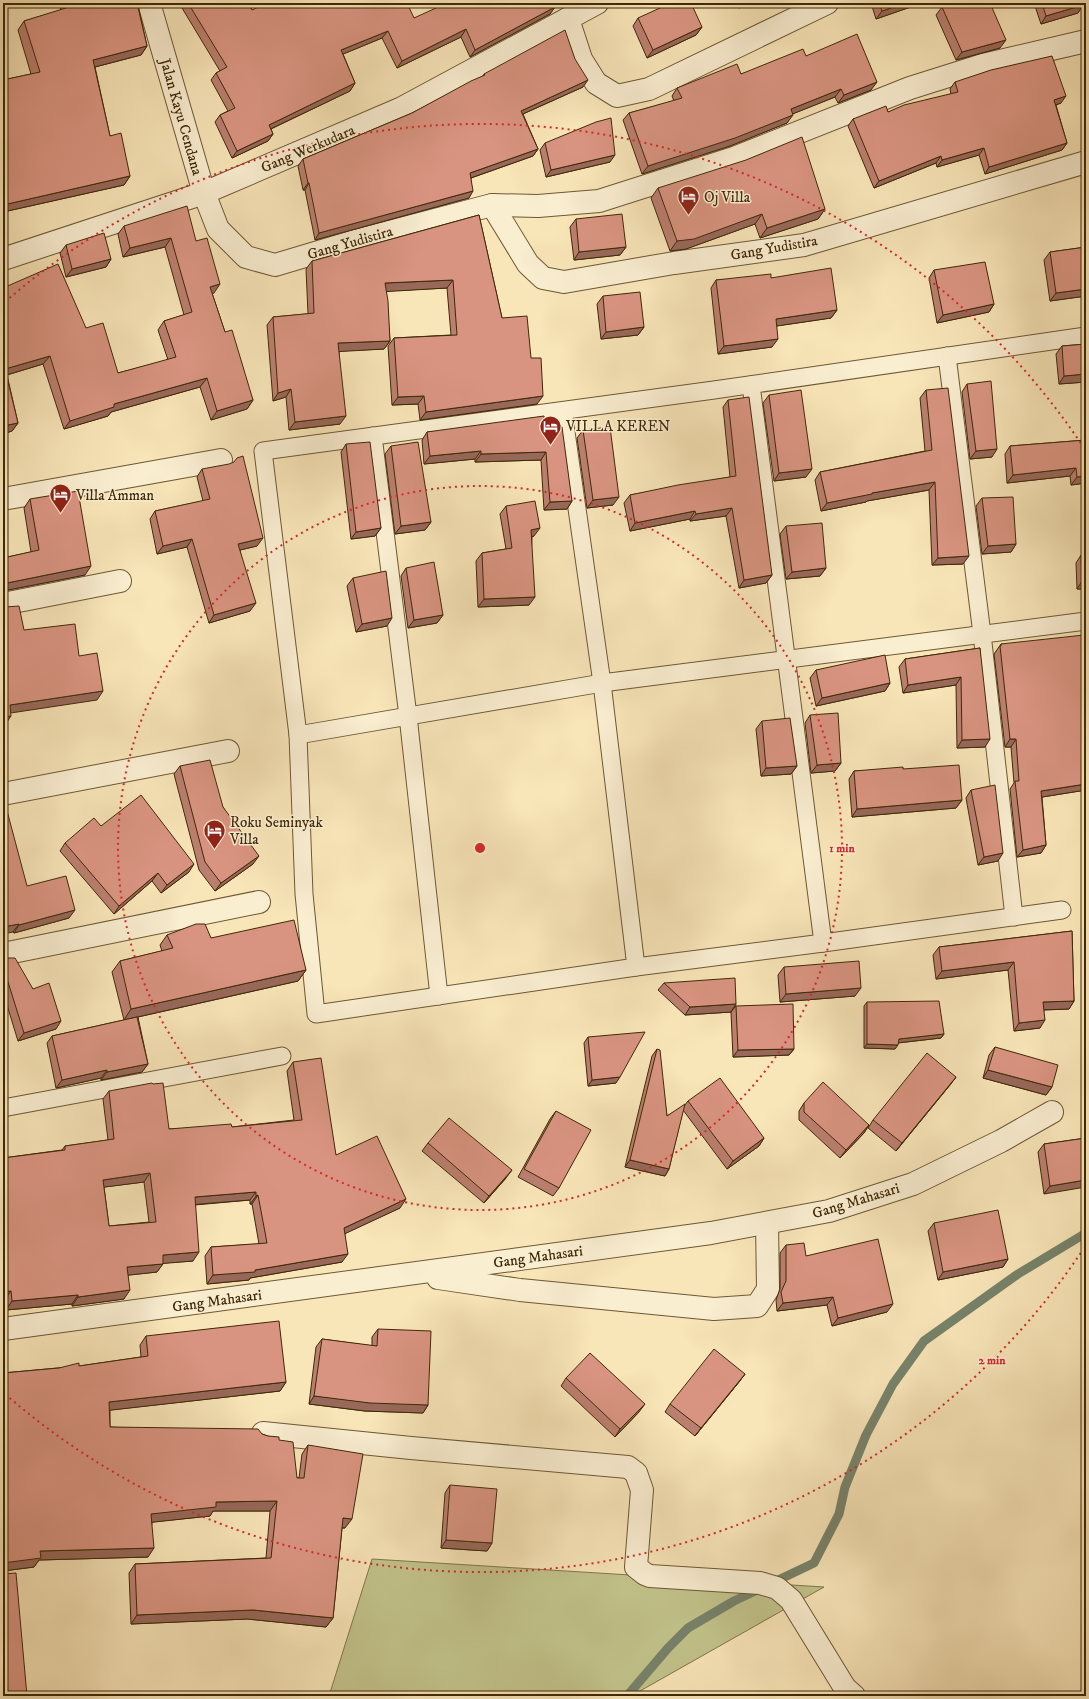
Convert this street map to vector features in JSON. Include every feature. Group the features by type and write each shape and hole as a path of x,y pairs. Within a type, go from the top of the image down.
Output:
{"street":[{"name":"Gang Werkudara","path":"3,259 204,193 402,108 597,3"},
{"path":"568,19 581,59 596,83 617,96 649,89 827,3"},
{"name":"Jalan Kayu Cendana","path":"150,4 204,193 218,229"},
{"name":"Gang Yudistira","path":"218,229 246,257 275,265 352,242 492,205 538,206 599,201 734,158 910,88 984,66 1086,41"},
{"name":"Gang Yudistira","path":"492,205 528,264 543,278 564,282 674,263 804,245 1086,162"},
{"path":"3,499 221,460"},
{"path":"3,604 120,581"},
{"path":"3,794 228,751"},
{"path":"3,954 259,902"},
{"name":"Gang Mahasari","path":"3,1330 711,1233 829,1211 912,1184 1001,1141 1052,1112"},
{"path":"413,1274 520,1290 714,1309 757,1306 768,1289 767,1223"},
{"path":"263,1433 471,1454 628,1467 636,1473 642,1490 636,1567 650,1576 760,1583 777,1588 791,1600 845,1688 854,1696"}],"lane":[{"path":"1062,910 636,967 316,1014 304,894 298,735 263,451 751,385 1086,336"},
{"path":"947,356 982,634 1014,917"},
{"path":"751,385 822,943"},
{"path":"563,411 602,683 636,967"},
{"path":"373,436 408,716 439,996"},
{"path":"298,735 602,683 1086,620"},
{"path":"3,1108 282,1056"}],"green space":[{"path":"372,1559 824,1587 640,1691 450,1696 329,1696"}],"building":[{"path":"68,3 137,3 147,46 93,60 110,136 121,133 130,176 3,205 3,80 40,72 24,21 69,7"},
{"path":"188,3 248,3 252,10 266,3 407,3 414,18 447,3 553,3 555,7 475,50 466,29 402,61 388,31 341,50 355,83 269,125 273,134 237,151 220,115 235,108 216,73 227,67"},
{"path":"671,3 691,3 702,27 653,50 638,18"},
{"path":"879,3 905,3 882,11"},
{"path":"950,3 990,3 1006,40 962,52 942,7"},
{"path":"1042,3 1083,3 1083,5 1046,16"},
{"path":"565,30 575,59 588,80 521,111 538,149 470,173 473,191 319,233 303,159 412,113 485,75 484,74"},
{"path":"857,34 877,82 844,95 841,89 791,109 793,115 735,138 648,166 629,113 682,98 677,88 737,64 741,74 803,49 806,56"},
{"path":"1052,56 1066,96 1054,100 1067,143 989,167 984,148 942,160 941,156 879,181 853,119 886,106 888,112 904,105 958,92 955,82 991,70"},
{"path":"611,118 615,155 551,170 545,143 596,122"},
{"path":"802,137 825,209 767,228 762,214 694,239 677,241 658,188 746,160"},
{"path":"187,206 196,241 207,238 220,284 210,287 225,332 232,330 253,400 217,411 207,378 114,404 114,407 70,421 50,356 5,369 18,423 3,426 3,288 58,264 86,328 103,323 118,373 176,357 164,321 192,312 171,238 130,248 124,226"},
{"path":"622,214 626,247 579,252 576,219"},
{"path":"479,215 502,318 527,316 531,358 541,358 543,396 426,412 424,396 398,397 394,338 457,335 453,280 385,283 388,301 390,341 338,343 346,416 295,422 291,389 278,393 273,317 314,313 312,261"},
{"path":"104,233 111,259 72,269 66,245"},
{"path":"1086,247 1086,289 1056,293 1050,252"},
{"path":"985,262 994,304 943,315 934,270"},
{"path":"831,268 837,310 776,319 778,339 724,346 716,280 771,274 771,278"},
{"path":"640,292 644,327 606,332 603,296"},
{"path":"1086,344 1086,374 1064,376 1062,346"},
{"path":"991,381 997,449 976,451 967,384"},
{"path":"948,388 969,556 938,558 935,482 872,493 827,503 820,472 932,450 926,390"},
{"path":"801,390 812,469 779,473 769,395"},
{"path":"749,397 772,575 744,580 732,508 696,514 695,511 635,523 630,495 678,485 736,476 728,400"},
{"path":"544,416 545,429 562,427 572,501 550,502 546,452 481,454 481,451 430,456 427,432"},
{"path":"610,427 619,497 593,500 583,430"},
{"path":"1086,440 1086,476 1077,477 1076,468 1013,475 1010,446"},
{"path":"370,442 381,528 356,532 346,444"},
{"path":"418,442 431,522 401,526 391,446"},
{"path":"243,456 263,538 238,544 256,603 214,615 192,539 163,546 155,511 210,499 202,469 229,464 234,462 237,458"},
{"path":"78,491 91,566 3,585 3,558 39,550 30,499"},
{"path":"1013,497 1016,544 988,546 982,498"},
{"path":"535,501 540,528 531,530 535,597 484,599 482,553 512,548 506,506"},
{"path":"822,523 826,568 792,572 786,526"},
{"path":"1086,554 1086,581 1082,581 1081,555"},
{"path":"434,562 443,615 414,620 406,568"},
{"path":"386,571 392,618 362,624 353,578"},
{"path":"3,606 19,606 24,630 75,624 79,656 97,653 103,691 10,705 11,716 3,717"},
{"path":"1084,635 1086,659 1086,784 1041,791 1046,845 1023,850 1015,781 1019,781 1016,739 1010,739 1000,646 1001,644"},
{"path":"980,648 990,739 962,740 961,677 908,685 905,659"},
{"path":"885,655 890,683 822,698 816,670"},
{"path":"838,713 841,763 817,765 810,715"},
{"path":"790,718 797,766 766,768 762,721"},
{"path":"210,760 223,807 259,856 221,883 205,862 180,766"},
{"path":"959,765 962,800 857,809 854,771"},
{"path":"995,785 1003,853 984,857 971,790"},
{"path":"141,795 194,864 167,885 158,873 119,906 65,843 94,818 101,826"},
{"path":"6,807 27,886 66,876 75,910 19,925 3,927 3,808"},
{"path":"294,920 306,970 131,1009 120,961 173,948 167,935 196,924 205,924 211,938"},
{"path":"1072,931 1074,1001 1043,1002 1045,1020 1019,1023 1014,962 942,971 939,947"},
{"path":"3,957 15,958 33,989 49,983 61,1021 24,1033 3,966"},
{"path":"859,961 861,988 786,994 784,967"},
{"path":"735,978 736,1004 690,1007 664,983"},
{"path":"939,1001 944,1034 899,1039 898,1045 867,1044 867,1002"},
{"path":"793,1004 794,1049 738,1050 736,1006"},
{"path":"137,1017 148,1064 107,1072 107,1070 62,1080 52,1036"},
{"path":"645,1032 620,1077 592,1080 588,1037"},
{"path":"995,1047 1058,1065 1052,1087 988,1070"},
{"path":"657,1049 660,1050 667,1116 685,1104 669,1169 630,1160"},
{"path":"927,1053 956,1077 902,1143 873,1120"},
{"path":"321,1058 336,1155 377,1136 406,1199 344,1228 348,1254 255,1270 255,1272 213,1275 211,1247 267,1243 258,1195 256,1196 256,1192 195,1197 199,1252 163,1255 163,1264 127,1267 130,1290 78,1297 78,1295 12,1301 11,1291 3,1292 3,1158 65,1150 65,1146 114,1139 109,1091 152,1083 163,1083 169,1129 231,1124 232,1127 302,1120 293,1062","holes":["150,1173 156,1222 109,1226 103,1180"]},
{"path":"720,1078 764,1138 733,1161 688,1101"},
{"path":"823,1082 869,1125 846,1150 804,1112 804,1103"},
{"path":"556,1111 591,1130 559,1188 524,1169"},
{"path":"449,1118 512,1170 489,1196 428,1143"},
{"path":"1086,1138 1086,1180 1050,1186 1044,1144"},
{"path":"998,1210 1008,1259 943,1272 934,1223"},
{"path":"878,1239 893,1304 838,1318 833,1297 783,1303 781,1292 786,1281 786,1245 804,1243 806,1256"},
{"path":"279,1321 286,1382 109,1402 110,1427 258,1429 262,1434 279,1437 279,1440 293,1442 297,1478 304,1478 308,1445 363,1454 352,1519 343,1518 333,1618 253,1610 137,1615 135,1564 271,1558 277,1501 216,1502 216,1507 151,1514 154,1548 40,1551 41,1558 3,1563 3,1373 59,1368 79,1363 79,1366 148,1356 146,1336"},
{"path":"378,1329 431,1331 428,1405 370,1403 314,1396 322,1339 377,1346"},
{"path":"714,1349 745,1374 701,1428 670,1404"},
{"path":"590,1353 645,1404 620,1429 566,1378"},
{"path":"450,1485 497,1489 492,1543 446,1540"},
{"path":"16,1573 27,1696 3,1696 3,1574"}],"waterway":[{"path":"627,1696 668,1648 688,1628 734,1601 814,1563 839,1514 845,1487 866,1435 893,1384 924,1341 1018,1274 1086,1233"}],"place":[{"name":"Oj Villa","path":"688,216"},
{"name":"VILLA KEREN","path":"550,446"},
{"name":"Villa Amman","path":"60,514"},
{"name":"Roku Seminyak Villa","path":"214,850"}]}
